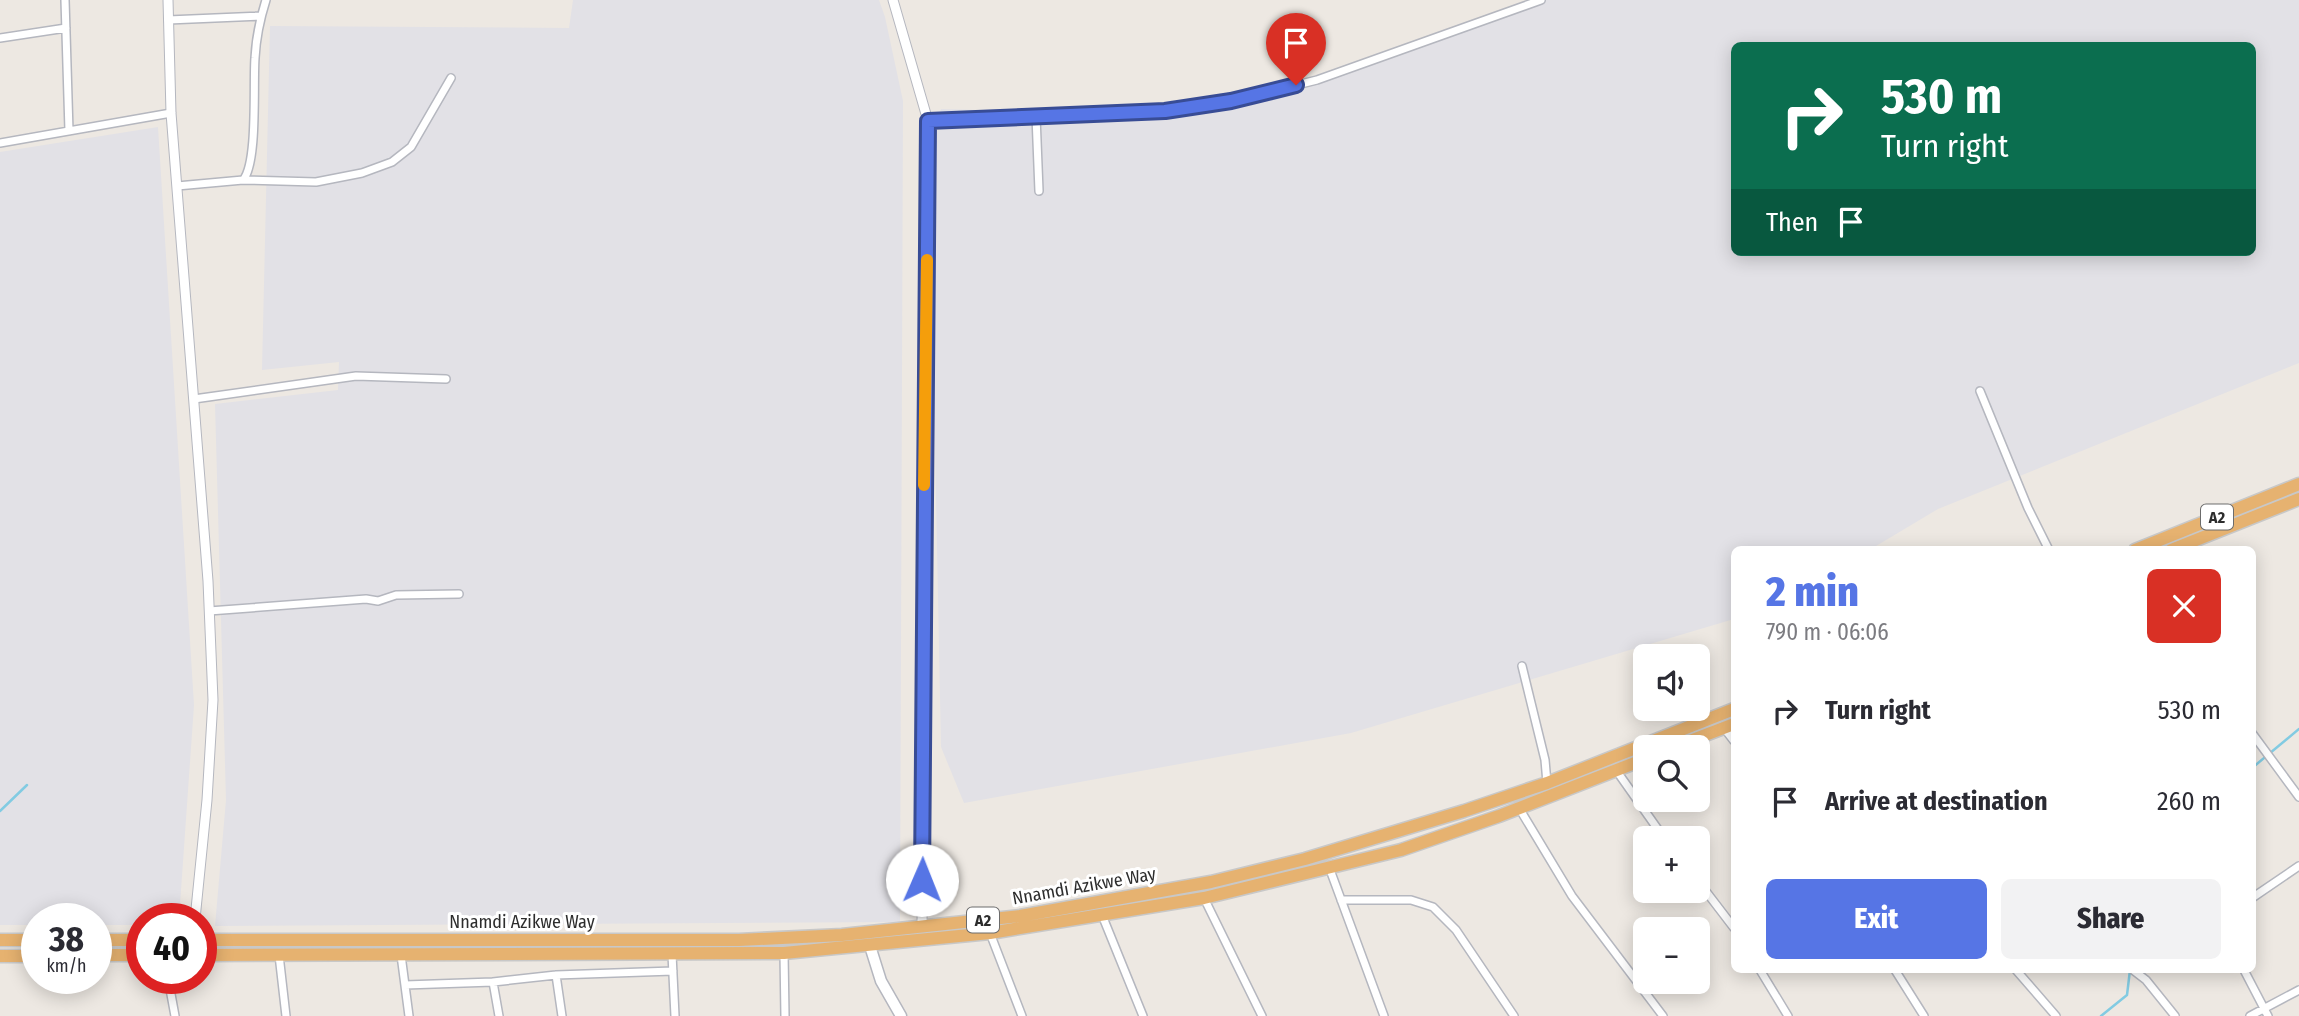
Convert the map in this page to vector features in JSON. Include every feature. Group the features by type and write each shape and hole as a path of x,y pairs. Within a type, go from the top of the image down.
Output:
{"highway":[{"name":"A2","path":"2145,546 2299,484"},
{"name":"A2","path":"2181,546 2299,499"},
{"name":"Nnamdi Azikwe Way","path":"217,940 739,940 842,935 1020,916 1211,881 1332,851 1547,783 1731,710"},
{"path":"1705,735 1729,726"},
{"name":"Nnamdi Azikwe Way","path":"217,955 784,953 990,933 1203,898 1401,850 1633,764"},
{"path":"0,940 21,940"},
{"path":"0,956 21,956"}],"main road":[{"path":"870,946 881,981 901,1016"}],"street":[{"path":"65,0 69,131"},
{"path":"168,0 171,113 194,399 213,699 207,800 197,903"},
{"path":"243,180 251,161 255,57 266,0"},
{"path":"893,0 928,121 922,927"},
{"path":"928,121 1165,111 1231,101 1317,80 1542,0"},
{"path":"168,20 261,16"},
{"path":"0,38 66,28"},
{"path":"177,186 243,180 316,182 362,173 392,162 411,148 451,78"},
{"path":"0,143 171,113"},
{"path":"1036,116 1039,191"},
{"path":"194,399 356,376 446,379"},
{"path":"1980,391 2028,508 2047,546"},
{"path":"209,611 366,599 378,601 396,595 460,594"},
{"path":"1521,666 1545,760 1547,783"},
{"path":"2256,739 2299,797"},
{"path":"1616,770 1656,826"},
{"path":"1519,808 1572,896 1663,1016"},
{"path":"2256,895 2299,866"},
{"path":"1329,867 1384,1016"},
{"path":"1710,897 1731,924"},
{"path":"1203,898 1262,1016"},
{"path":"1340,900 1411,900 1433,907 1455,930 1514,1016"},
{"path":"1102,915 1143,1016"},
{"path":"990,933 1022,1016"},
{"path":"784,953 785,1016"},
{"path":"672,954 675,1016"},
{"path":"279,955 286,1016"},
{"path":"401,955 409,1016"},
{"path":"405,985 493,982 556,975 673,971"},
{"path":"1762,973 1788,1016"},
{"path":"1897,973 1924,1016"},
{"path":"2019,973 2056,1016"},
{"path":"2138,973 2175,1016"},
{"path":"2246,973 2266,1012"},
{"path":"556,975 562,1016"},
{"path":"493,982 499,1016"},
{"path":"2250,1016 2266,1012 2299,990"},
{"path":"171,994 176,1016"}],"shaded area":[{"path":"573,0 879,0 903,101 900,922 217,926 226,800 215,404 338,390 339,362 262,370 270,26 569,28"},
{"path":"1542,0 2299,0 2299,363 1938,509 1876,546 1731,546 1731,620 1650,644 1633,644 1633,649 1351,733 964,803 941,747 929,144 941,109 1166,115 1249,106"},
{"path":"158,127 194,705 180,903 126,903 126,925 112,925 112,903 21,903 21,925 0,925 0,152"}],"waterway":[{"path":"2256,765 2299,729"},
{"path":"0,811 27,785"},
{"path":"2101,1016 2127,995 2130,973"}],"slow traffic":[{"path":"924,485 927,260"}],"route":[{"path":"922,880 928,121 1165,111 1231,101 1296,85"}]}
